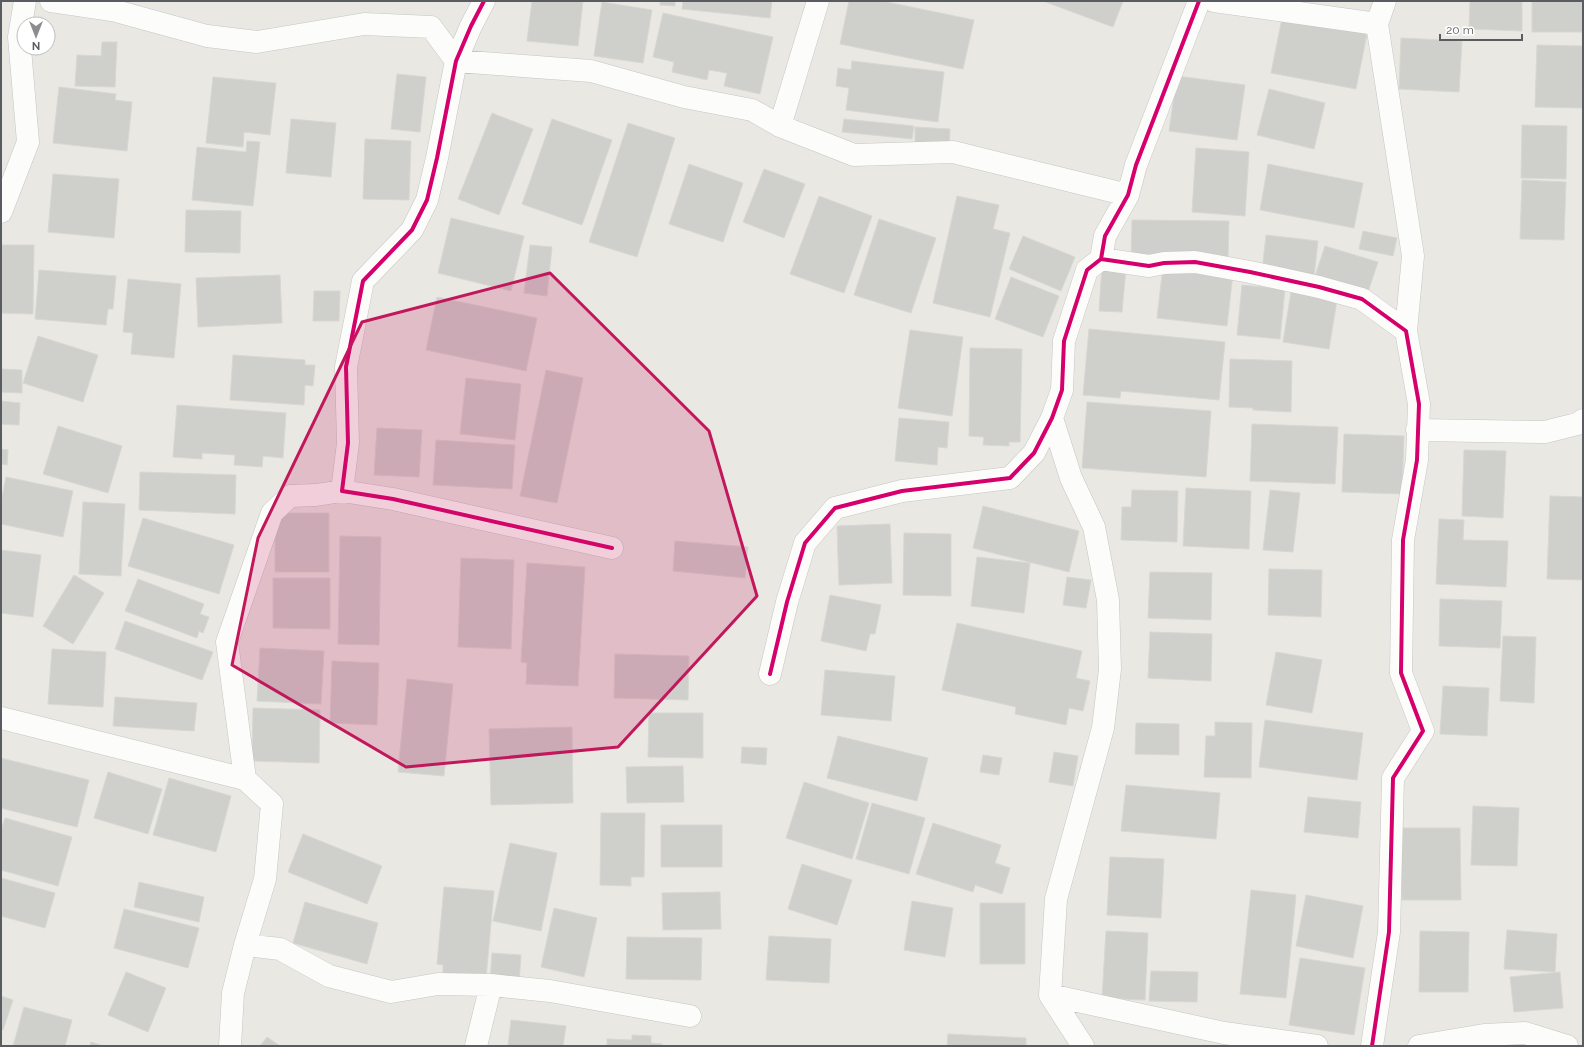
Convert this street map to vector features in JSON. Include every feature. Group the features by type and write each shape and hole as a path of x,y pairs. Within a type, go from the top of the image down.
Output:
{"street":[{"path":"1,212 28,142 19,37 25,1"},
{"path":"51,1 112,10 207,36 257,42 364,24 431,27 456,61 591,71 684,96 752,110 780,126 854,155 953,152 1128,195"},
{"path":"342,490 348,443 346,367 363,281 412,230 427,200 437,158 456,61 471,26 484,1"},
{"path":"780,126 818,1"},
{"path":"770,674 787,602 805,543 835,508 902,491 1010,478 1034,453 1052,418 1062,390 1064,341 1087,270 1101,259 1105,236 1128,195 1136,165 1199,1"},
{"path":"1214,1 1377,24"},
{"path":"1372,1046 1389,932 1393,778 1423,731 1401,673 1403,540 1417,460 1418,404 1406,331 1413,256 1377,24 1384,1"},
{"path":"1101,259 1149,266 1164,263 1195,262 1319,287 1362,299 1406,331"},
{"path":"1052,418 1071,478 1094,527 1108,600 1110,669 1103,728 1056,899 1050,995 1083,1046"},
{"path":"1417,430 1545,432 1577,424 1583,420"},
{"path":"245,779 227,642 272,513 290,496 316,495 342,490 393,499 612,548"},
{"path":"1,718 245,779 272,804 265,879 244,945 233,993 230,1046"},
{"path":"244,945 280,949 329,976 390,992 438,984 492,985 550,991 690,1016"},
{"path":"476,1046 492,985"},
{"path":"1050,995 1224,1033 1317,1046"},
{"path":"1419,1046 1484,1035 1525,1033 1567,1046"}],"highlighted area":[{"path":"550,273 709,431 757,596 618,747 406,767 232,665 258,538 362,322"}],"building":[{"path":"532,1 583,1 578,46 527,41"},
{"path":"660,1 675,1 675,6 660,5"},
{"path":"683,1 772,1 770,18 682,9"},
{"path":"849,1 882,1 974,20 963,69 840,44"},
{"path":"1043,1 1123,1 1113,27"},
{"path":"1470,1 1522,1 1522,31 1469,29"},
{"path":"1532,1 1583,1 1583,32 1532,32"},
{"path":"602,2 652,10 643,63 594,56"},
{"path":"663,13 773,37 760,94 724,86 727,73 709,70 707,80 672,72 674,62 653,57"},
{"path":"1282,18 1367,34 1356,89 1271,73"},
{"path":"1401,38 1462,41 1459,92 1399,89"},
{"path":"102,42 117,42 115,87 75,86 77,55 101,56"},
{"path":"1537,45 1583,46 1582,108 1535,107"},
{"path":"852,61 944,72 938,122 846,110 849,88 836,86 838,68 851,70"},
{"path":"397,74 426,77 420,132 391,129"},
{"path":"1177,76 1245,85 1237,140 1169,131"},
{"path":"213,77 276,83 270,135 244,132 243,147 206,143"},
{"path":"59,87 116,94 115,100 132,102 127,151 53,143"},
{"path":"1269,89 1325,103 1314,149 1257,135"},
{"path":"492,113 533,129 499,215 458,199"},
{"path":"291,119 336,123 331,177 286,173"},
{"path":"552,119 612,140 582,225 522,204"},
{"path":"844,119 914,126 912,139 842,132"},
{"path":"628,123 675,138 637,257 589,242"},
{"path":"1522,125 1567,126 1566,179 1521,178"},
{"path":"915,127 950,129 949,151 915,149"},
{"path":"365,139 411,141 409,200 363,199"},
{"path":"247,141 260,142 253,206 192,200 197,147 246,152"},
{"path":"1196,148 1249,152 1245,216 1192,212"},
{"path":"689,164 743,183 723,242 669,224"},
{"path":"1268,164 1363,183 1354,228 1260,210"},
{"path":"764,169 805,184 784,238 743,222"},
{"path":"53,174 119,179 114,238 48,232"},
{"path":"1522,180 1566,182 1564,240 1520,239"},
{"path":"819,196 872,216 844,293 790,274"},
{"path":"957,196 999,205 993,229 1010,233 990,317 933,303"},
{"path":"186,210 241,211 240,253 185,252"},
{"path":"451,218 524,236 511,291 438,273"},
{"path":"879,219 936,238 911,313 854,295"},
{"path":"1132,220 1229,221 1228,259 1131,257"},
{"path":"1363,231 1397,238 1393,256 1359,249"},
{"path":"1266,235 1318,241 1314,277 1262,271"},
{"path":"1023,236 1075,257 1061,291 1009,269"},
{"path":"1,245 34,245 33,314 1,313"},
{"path":"530,245 552,247 547,296 524,293"},
{"path":"1325,246 1378,262 1368,292 1315,276"},
{"path":"1102,266 1126,268 1122,312 1099,311"},
{"path":"1163,266 1233,273 1227,326 1157,318"},
{"path":"39,270 116,276 113,309 108,309 106,325 35,319"},
{"path":"280,275 282,323 198,327 196,278"},
{"path":"1011,277 1059,296 1043,337 995,319"},
{"path":"128,279 181,284 174,358 131,354 133,333 123,332"},
{"path":"1242,285 1285,289 1280,339 1237,335"},
{"path":"314,291 340,291 339,321 313,321"},
{"path":"1291,292 1337,300 1329,349 1283,342"},
{"path":"437,297 537,318 526,371 426,350"},
{"path":"1089,329 1225,342 1219,400 1121,391 1120,398 1083,395"},
{"path":"910,330 963,337 952,416 898,408"},
{"path":"38,336 98,355 83,402 23,383"},
{"path":"970,348 1022,349 1020,442 1009,442 1009,446 983,445 984,437 969,436"},
{"path":"233,355 305,360 305,365 315,365 313,386 305,385 304,405 230,400"},
{"path":"1230,359 1292,361 1291,412 1229,407"},
{"path":"1,369 22,370 22,393 1,392"},
{"path":"546,370 583,378 557,503 520,496"},
{"path":"466,378 521,384 515,440 460,434"},
{"path":"1,401 20,403 19,425 1,424"},
{"path":"1087,402 1211,411 1206,477 1082,468"},
{"path":"177,405 286,413 283,458 263,456 262,467 234,465 235,455 202,453 202,459 173,457"},
{"path":"899,418 949,422 947,448 938,447 937,465 895,461"},
{"path":"1252,424 1338,427 1335,484 1250,481"},
{"path":"58,426 122,446 108,493 43,474"},
{"path":"377,428 422,430 419,477 374,475"},
{"path":"1344,434 1404,436 1402,494 1342,492"},
{"path":"436,440 515,445 512,489 433,485"},
{"path":"1,449 8,450 7,465 1,464"},
{"path":"1464,450 1506,451 1503,518 1462,516"},
{"path":"140,472 236,475 235,514 139,510"},
{"path":"6,477 73,491 63,537 1,524 1,502"},
{"path":"1186,488 1251,491 1249,549 1183,546"},
{"path":"1132,490 1178,491 1177,542 1121,540 1122,507 1131,507"},
{"path":"1270,490 1300,493 1293,552 1263,550"},
{"path":"1550,496 1583,497 1583,580 1547,579"},
{"path":"83,502 125,504 121,576 79,574"},
{"path":"983,506 1079,531 1069,572 973,548"},
{"path":"275,513 329,513 329,572 275,572"},
{"path":"143,518 234,545 219,594 128,566"},
{"path":"1439,519 1464,520 1463,540 1508,541 1506,587 1436,584"},
{"path":"890,524 892,583 839,585 837,526"},
{"path":"904,533 951,534 951,596 903,595"},
{"path":"340,536 381,537 379,645 338,644"},
{"path":"675,541 748,547 745,578 673,571"},
{"path":"1,550 41,555 33,617 1,613"},
{"path":"977,557 1030,563 1024,613 971,606"},
{"path":"461,558 514,560 511,649 458,647"},
{"path":"527,563 585,567 578,686 526,684 527,663 521,662"},
{"path":"1269,569 1322,570 1321,617 1268,615"},
{"path":"1150,572 1212,573 1211,620 1148,618"},
{"path":"74,575 104,593 73,644 43,626"},
{"path":"1067,577 1091,580 1086,608 1063,605"},
{"path":"273,578 330,578 330,629 273,628"},
{"path":"138,579 204,604 200,614 209,617 203,633 199,631 197,638 125,611"},
{"path":"830,595 881,605 875,634 870,634 866,651 821,641"},
{"path":"1440,599 1502,601 1500,648 1439,646"},
{"path":"125,621 213,652 202,680 115,649"},
{"path":"957,623 1082,651 1076,678 1090,681 1083,711 1069,708 1066,725 1015,714 1016,707 942,690"},
{"path":"1150,632 1212,634 1211,681 1148,678"},
{"path":"1503,636 1536,637 1534,703 1500,701"},
{"path":"260,648 324,651 321,704 257,701"},
{"path":"52,649 106,652 103,707 48,704"},
{"path":"1276,652 1322,660 1312,713 1266,705"},
{"path":"615,654 689,656 688,700 614,698"},
{"path":"332,661 379,663 377,725 330,723"},
{"path":"825,670 895,676 891,721 821,715"},
{"path":"407,679 453,684 444,776 398,772"},
{"path":"1443,686 1489,688 1487,736 1440,734"},
{"path":"115,697 197,703 194,731 113,726"},
{"path":"253,708 320,710 319,763 252,761"},
{"path":"649,713 703,713 703,758 648,757"},
{"path":"1265,720 1363,733 1357,780 1259,767"},
{"path":"1215,722 1252,723 1251,778 1204,777 1206,736 1215,736"},
{"path":"1136,723 1179,724 1179,755 1135,754"},
{"path":"572,727 573,803 491,805 489,729"},
{"path":"838,736 928,758 917,801 827,778"},
{"path":"742,747 767,748 766,765 741,763"},
{"path":"1054,752 1078,756 1073,786 1049,782"},
{"path":"983,755 1002,758 999,775 980,772"},
{"path":"1,758 89,780 77,827 1,808"},
{"path":"683,766 684,802 627,803 626,767"},
{"path":"108,772 162,789 148,834 94,818"},
{"path":"169,778 231,796 216,852 153,835"},
{"path":"804,782 869,803 852,859 786,838"},
{"path":"1126,785 1220,793 1216,839 1121,831"},
{"path":"1308,797 1361,802 1358,838 1304,832"},
{"path":"872,803 925,818 909,874 856,859"},
{"path":"1473,806 1519,808 1517,866 1471,865"},
{"path":"601,813 645,813 644,877 631,877 631,886 600,885"},
{"path":"5,818 72,837 58,886 1,870 1,830"},
{"path":"933,823 1001,845 995,863 1010,868 1002,894 975,885 973,892 916,874"},
{"path":"661,825 722,825 722,867 661,867"},
{"path":"1401,828 1460,828 1461,900 1402,900"},
{"path":"303,834 382,866 367,904 288,872"},
{"path":"510,843 557,853 541,931 493,921"},
{"path":"1110,857 1164,859 1161,918 1107,915"},
{"path":"802,864 852,880 837,925 788,909"},
{"path":"1,878 55,893 45,928 1,916"},
{"path":"139,882 204,897 199,922 134,907"},
{"path":"444,887 494,891 486,978 443,975 443,965 437,964"},
{"path":"1251,890 1296,895 1286,998 1240,994"},
{"path":"720,892 721,929 663,930 662,893"},
{"path":"1306,895 1363,906 1353,958 1296,946"},
{"path":"912,901 953,908 945,957 904,950"},
{"path":"305,902 378,923 367,964 293,943"},
{"path":"980,903 1025,903 1025,964 980,964"},
{"path":"554,908 597,918 584,977 541,967"},
{"path":"124,909 199,928 188,968 114,948"},
{"path":"1507,930 1557,934 1555,972 1504,969"},
{"path":"1106,931 1148,933 1145,1000 1102,998"},
{"path":"1420,931 1469,932 1468,992 1419,992"},
{"path":"769,936 831,939 829,983 766,980"},
{"path":"627,937 702,938 701,980 626,979"},
{"path":"492,953 521,955 519,983 490,982"},
{"path":"1300,958 1365,968 1354,1035 1289,1025"},
{"path":"1151,971 1198,972 1197,1002 1149,1001"},
{"path":"126,972 166,988 148,1032 108,1015"},
{"path":"1560,972 1563,1008 1514,1012 1510,977"},
{"path":"1,996 13,1000 3,1030 1,1029"},
{"path":"24,1007 72,1020 65,1046 13,1046"},
{"path":"511,1020 566,1026 563,1046 508,1046"},
{"path":"948,1034 1026,1038 1026,1046 947,1046"},
{"path":"632,1035 651,1036 651,1043 662,1044 662,1046 607,1046 607,1039 632,1040"},
{"path":"267,1037 280,1046 260,1046"},
{"path":"91,1042 104,1046 90,1046"}],"cycle path":[{"path":"484,1 471,26 456,61 437,158 427,200 412,230 363,281 346,367 348,443 342,491 393,499 612,548"},
{"path":"770,674 787,602 805,543 835,508 902,491 1010,478 1034,453 1052,418 1062,390 1064,341 1087,270 1101,259 1105,236 1128,195 1136,165 1199,1"},
{"path":"1101,259 1149,266 1164,263 1195,262 1319,287 1362,299 1406,331 1419,404 1417,460 1403,540 1401,673 1423,731 1393,778 1389,932 1372,1046"}]}
